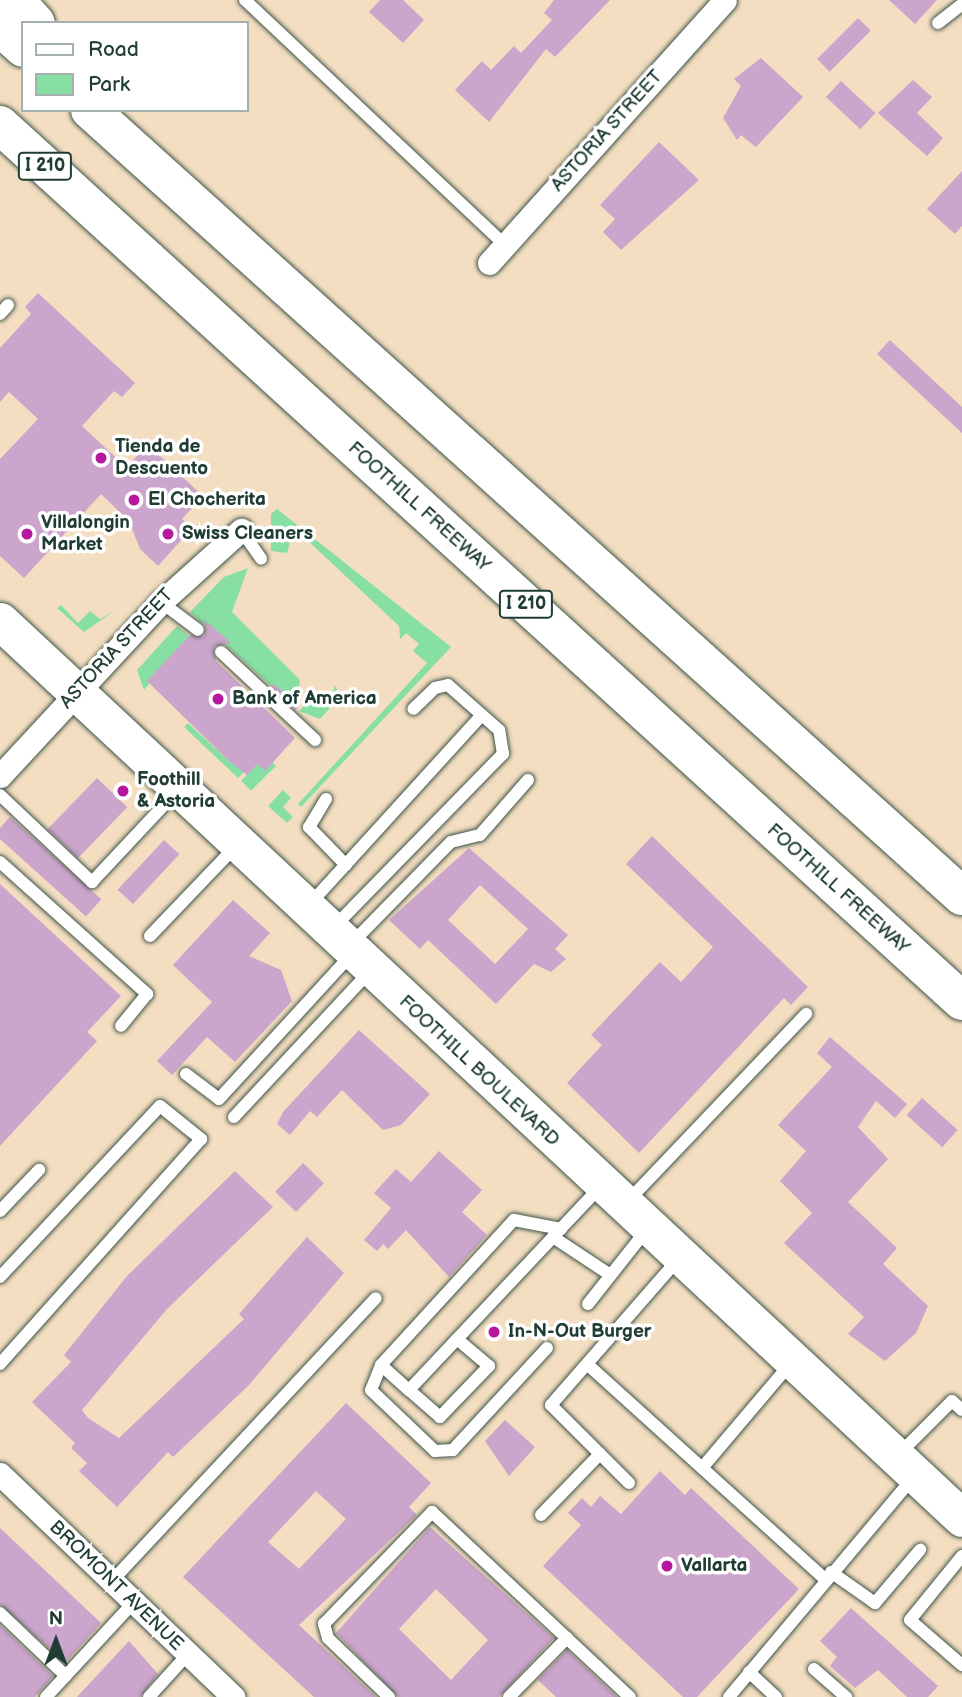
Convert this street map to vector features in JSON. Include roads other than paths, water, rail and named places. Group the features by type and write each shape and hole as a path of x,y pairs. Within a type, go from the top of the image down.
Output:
{"highway":[{"path":"15,0 34,21"},
{"path":"0,27 21,46"},
{"path":"97,114 962,896"},
{"name":"FOOTHILL FREEWAY","path":"0,125 962,1001"},
{"path":"0,146 89,207"}],"main road":[{"name":"FOOTHILL BOULEVARD","path":"0,621 239,843 341,943 962,1518"}],"street":[{"name":"ASTORIA STREET","path":"489,262 725,0"},
{"name":"ASTORIA STREET","path":"0,776 161,602 241,530"},
{"name":"BROMONT AVENUE","path":"0,1474 233,1697"}],"lane":[{"path":"245,0 505,245"},
{"path":"938,23 962,4"},
{"path":"241,530 261,559"},
{"path":"161,602 198,630"},
{"path":"221,652 315,740"},
{"path":"186,1074 219,1099 341,943 503,754 506,741 482,715 442,684 413,709"},
{"path":"341,943 346,865 482,715"},
{"path":"234,1117 341,943 451,842 480,835 528,780"},
{"path":"0,795 92,882 180,788"},
{"path":"326,799 309,827 346,865"},
{"path":"150,936 239,843"},
{"path":"0,862 147,994 121,1026"},
{"path":"410,1390 557,1233 625,1205 806,1014"},
{"path":"0,1277 160,1106 201,1139 0,1364"},
{"path":"0,1211 39,1170"},
{"path":"588,1304 609,1274 625,1205"},
{"path":"547,1348 453,1450 435,1451 371,1390 381,1365 514,1220 557,1233 609,1274"},
{"path":"629,1483 551,1405 680,1257"},
{"path":"111,1582 376,1298"},
{"path":"381,1365 440,1417 489,1366 457,1339"},
{"path":"702,1468 793,1361"},
{"path":"587,1364 702,1468 828,1576 875,1602 920,1550"},
{"path":"729,1697 828,1576 906,1466 957,1405 962,1390"},
{"path":"541,1515 600,1454"},
{"path":"388,1697 328,1638 324,1624 432,1512 630,1697"},
{"path":"962,1556 910,1620 962,1665"},
{"path":"46,1697 133,1603"},
{"path":"0,1613 66,1676"},
{"path":"509,1697 567,1638"},
{"path":"149,1697 188,1654"},
{"path":"814,1669 845,1697"},
{"path":"748,1672 776,1697"}],"place":[{"name":"Tienda de Descuento","path":"101,458"},
{"name":"El Chocherita","path":"134,500"},
{"name":"Villalongin Market","path":"27,534"},
{"name":"Swiss Cleaners","path":"168,534"},
{"name":"Bank of America","path":"218,699"},
{"name":"Foothill & Astoria","path":"123,791"},
{"name":"In-N-Out Burger","path":"494,1332"},
{"name":"Vallarta","path":"667,1566"}]}
